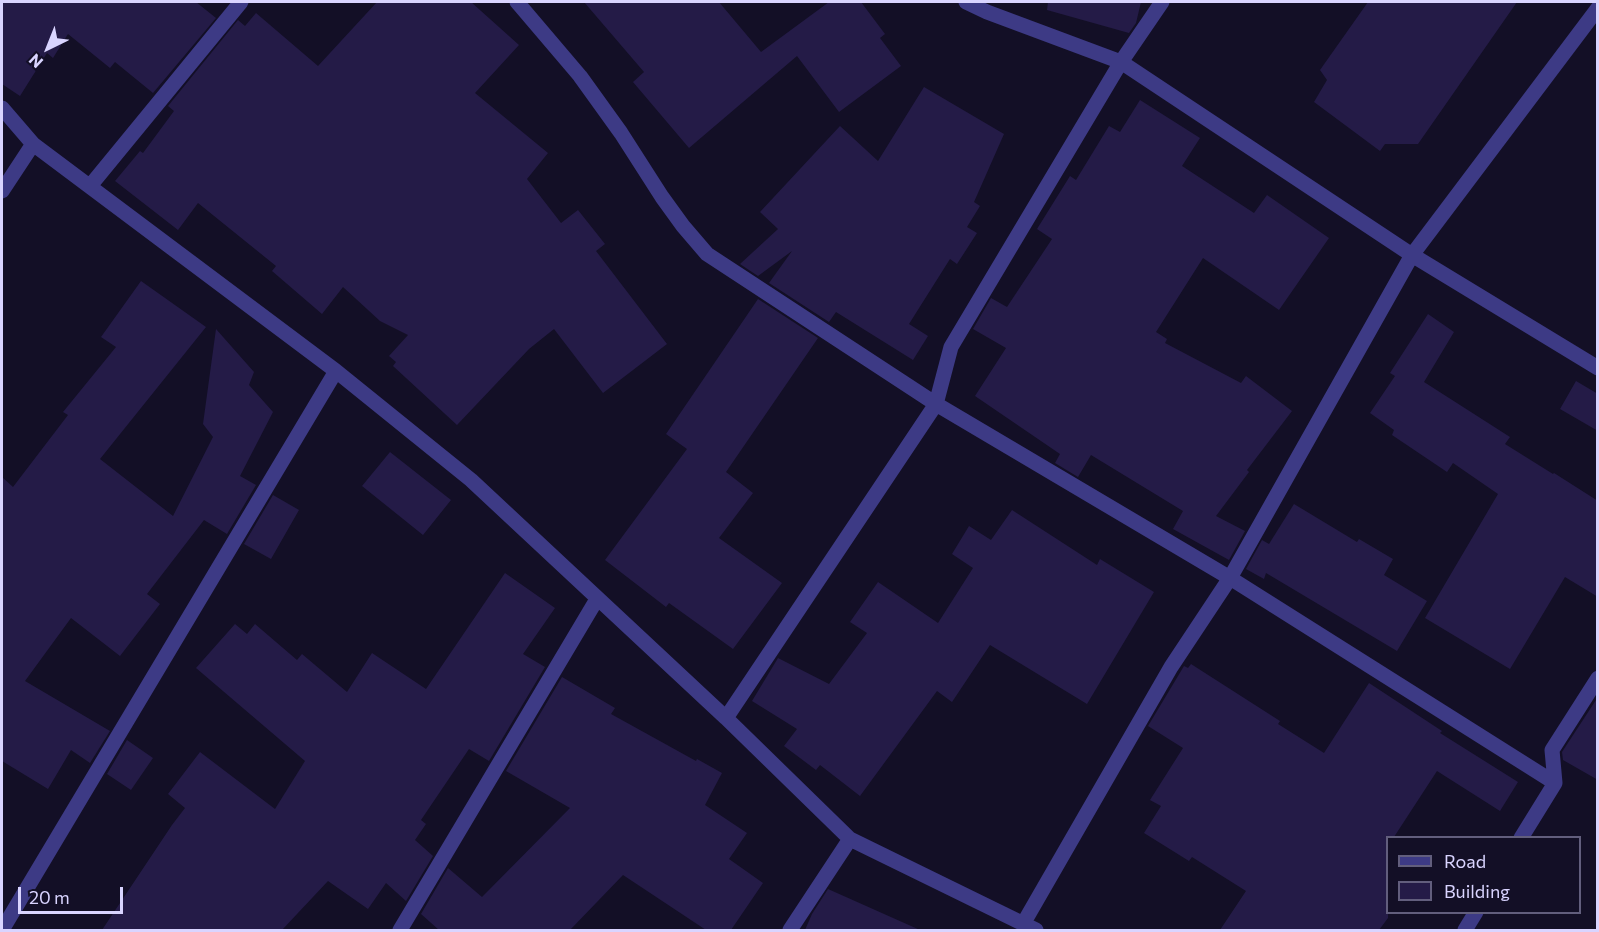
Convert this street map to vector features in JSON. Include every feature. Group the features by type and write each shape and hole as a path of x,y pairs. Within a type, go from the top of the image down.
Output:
{"street":[{"path":"90,186 241,2"},
{"path":"517,2 580,76 662,196 707,254 936,404 1230,578 1555,783"},
{"path":"966,2 1121,62 1412,255 1598,368"},
{"path":"726,718 936,404 951,347 1121,62 1162,2"},
{"path":"2,108 33,144 336,371 471,480 726,718 850,838 1029,927 1171,667 1230,578 1412,255 1598,8"},
{"path":"2,191 33,144"},
{"path":"5,927 336,371"},
{"path":"400,930 597,599"},
{"path":"1522,836 1555,783 1552,750 1598,678"},
{"path":"790,930 850,838"},
{"path":"1465,930 1475,914"}],"building":[{"path":"2,2 196,2 216,18 153,93 115,62 110,68 68,34 53,58 47,53 20,96 2,84"},
{"path":"377,2 471,2 519,45 475,93 548,153 527,179 561,223 578,210 605,244 596,251 667,344 603,393 554,329 529,349 457,425 393,366 396,362 389,356 408,335 380,321 343,287 322,314 272,271 276,266 198,203 178,230 115,181 140,151 143,153 174,111 168,106 238,20 245,26 256,13 318,66"},
{"path":"584,2 719,2 761,52 829,2 861,2 885,34 880,38 901,66 839,112 797,56 689,148 633,82 644,72"},
{"path":"1048,2 1141,2 1136,23 1129,33 1047,10"},
{"path":"1368,2 1517,2 1418,144 1385,144 1380,151 1314,102 1327,80 1320,70"},
{"path":"924,87 1004,134 974,202 980,206 967,227 977,233 957,264 950,259 909,324 928,336 913,360 836,312 829,322 769,283 792,251 758,276 740,264 778,229 760,212 840,126 878,161"},
{"path":"1140,100 1200,138 1182,166 1254,213 1267,195 1329,238 1279,310 1203,258 1156,332 1167,339 1165,343 1241,383 1246,376 1292,411 1247,470 1249,472 1216,516 1245,531 1229,560 1173,529 1183,511 1091,455 1078,477 1055,463 1060,454 975,396 1006,348 973,329 991,298 1007,307 1052,239 1037,229 1070,176 1076,180 1109,126 1120,132"},
{"path":"141,281 206,327 100,459 173,516 213,437 203,424 216,329 254,372 249,385 273,412 240,476 256,485 227,534 204,520 147,594 160,604 120,656 71,618 25,681 110,731 90,763 71,750 48,789 2,761 2,477 13,487 68,415 63,412 116,347 101,337"},
{"path":"758,299 818,338 726,472 753,493 719,538 782,583 733,649 669,603 666,607 605,560 687,449 666,434"},
{"path":"1428,314 1454,332 1424,382 1510,437 1505,444 1598,501 1598,597 1565,577 1510,669 1425,618 1498,494 1453,463 1447,472 1392,435 1394,430 1370,413 1395,376 1390,373"},
{"path":"1576,381 1598,394 1598,431 1560,409"},
{"path":"390,452 451,500 423,535 362,486"},
{"path":"273,495 299,510 271,559 244,544"},
{"path":"1294,504 1357,542 1359,539 1393,559 1384,575 1427,601 1397,651 1266,573 1264,579 1246,569 1262,540 1269,544"},
{"path":"1012,510 1097,565 1100,559 1154,592 1087,704 990,645 952,702 937,691 860,796 820,765 816,770 784,746 797,729 752,701 778,658 829,684 867,633 850,622 878,582 938,623 973,568 952,554 969,526 991,540"},
{"path":"505,573 555,608 523,654 545,667 489,761 469,749 421,820 426,824 415,840 433,856 406,901 386,883 368,909 328,881 282,930 102,930 185,808 168,794 200,752 275,809 305,761 196,668 235,624 247,634 255,624 297,660 302,654 347,692 372,653 426,689"},
{"path":"1191,664 1280,721 1278,724 1324,753 1369,683 1442,731 1440,733 1518,782 1500,811 1437,771 1395,836 1386,836 1386,914 1388,918 1379,930 1220,930 1246,891 1192,857 1189,861 1144,833 1161,806 1150,800 1183,748 1148,726 1184,666 1188,668"},
{"path":"562,677 615,708 611,714 722,773 705,805 747,833 729,859 763,883 731,930 706,930 623,875 570,930 439,930 421,914 448,868 482,897 570,808 506,771"},
{"path":"1598,697 1598,780 1563,760 1562,752"},
{"path":"127,740 153,758 131,790 107,774"},
{"path":"828,889 920,930 805,930"}]}
